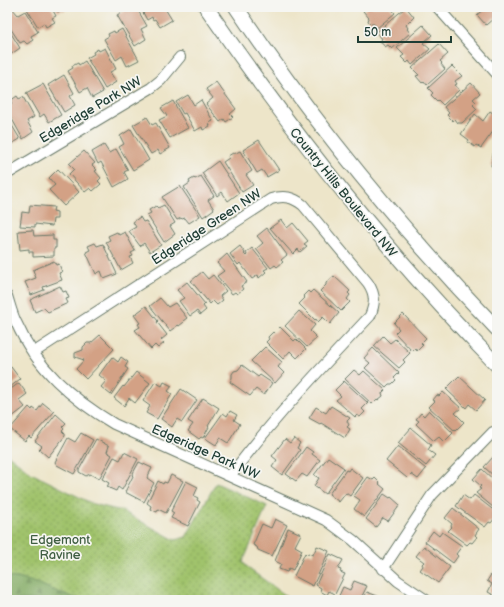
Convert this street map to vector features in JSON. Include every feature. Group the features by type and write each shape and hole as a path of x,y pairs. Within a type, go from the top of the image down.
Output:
{"main road":[{"name":"Country Hills Boulevard NW","path":"206,7 286,120 343,193 374,231 432,296 497,365"},
{"name":"Country Hills Boulevard NW","path":"236,7 339,148 436,264 497,329"}],"street":[{"path":"437,7 497,74"},
{"name":"Edgeridge Park NW","path":"7,174 151,88 161,80 180,57"},
{"name":"Edgeridge Green NW","path":"33,353 271,199 278,196 285,196 298,201 303,205 368,283 374,295 373,308 370,316 289,403 255,443 230,476"},
{"name":"Edgeridge Park NW","path":"7,296 16,323 33,353 51,376 67,392 90,410 114,424 326,520 353,540 383,569 426,600"},
{"path":"383,569 432,495 493,432 497,432"}],"green space":[{"name":"Edgemont Ravine","path":"7,454 31,473 93,504 122,511 175,540 186,537 216,483 267,506 243,562 249,569 292,600 7,600"},
{"path":"7,577 27,580 74,598 84,600 7,600"}],"building":[{"path":"30,7 51,7 56,16 52,18 55,22 46,27 44,23 38,27 27,9"},
{"path":"55,7 69,7 58,12"},
{"path":"127,7 136,7 147,26 141,29 146,39 135,46 117,15 124,11 123,9"},
{"path":"140,7 164,7 172,20 160,27 152,17 147,20"},
{"path":"368,7 390,7 395,13 377,28 374,24 371,24 368,21 369,18 363,11"},
{"path":"406,7 414,17 406,25 410,33 392,49 388,45 385,47 380,41 382,39 377,32"},
{"path":"486,7 497,7 497,21 495,17 486,25 477,15"},
{"path":"12,8 18,15 25,11 38,32 31,36 33,40 27,44 24,41 20,43 7,23 7,11"},
{"path":"423,25 432,35 423,43 430,49 412,65 409,61 407,63 401,57 404,55 397,48"},
{"path":"7,27 20,48 7,57"},
{"path":"122,29 139,60 127,66 122,56 116,60 104,39 109,36 108,34 114,31 115,33"},
{"path":"439,44 448,54 440,61 445,69 427,85 424,81 422,83 416,76 419,75 412,68"},
{"path":"105,48 116,69 110,72 116,82 105,89 87,58 94,54 93,52 98,49 99,51"},
{"path":"85,61 103,92 92,98 87,88 80,92 68,71 73,68 72,66 78,63 79,65"},
{"path":"452,66 462,76 455,81 457,84 455,85 459,90 443,105 431,95 433,93 428,88"},
{"path":"64,75 74,93 70,96 75,105 64,112 48,85"},
{"path":"216,82 236,109 230,114 233,117 226,122 224,119 220,122 206,104 213,98 206,89"},
{"path":"471,83 480,93 473,99 476,102 473,105 477,109 462,123 458,123 455,119 453,121 447,115 449,113 444,107"},
{"path":"43,84 61,115 49,122 44,114 40,117 26,93"},
{"path":"188,95 194,105 201,100 213,121 209,123 210,126 203,130 202,127 195,131 185,113 183,114 176,102"},
{"path":"17,96 19,99 23,97 34,117 27,121 33,132 23,139 7,110 7,106 12,103 10,101"},
{"path":"173,101 188,128 170,138 159,120 167,116 161,108"},
{"path":"490,111 497,116 497,126 481,148 476,145 475,147 461,134 475,114 483,121"},
{"path":"7,117 20,139 8,146 7,144"},
{"path":"147,117 152,125 156,123 170,148 160,154 158,150 151,154 133,125"},
{"path":"131,129 149,160 133,170 119,147 124,144 120,136"},
{"path":"497,138 497,167 491,166"},
{"path":"259,140 279,170 267,177 262,170 257,173 243,150"},
{"path":"104,145 109,153 116,149 128,170 124,172 128,179 114,187 101,162 98,164 92,152"},
{"path":"84,151 95,163 92,165 97,170 95,171 101,178 98,181 101,184 93,191 90,188 85,192 69,174 74,169 69,164"},
{"path":"240,151 252,171 246,175 253,185 242,192 223,162 229,158 228,156"},
{"path":"218,161 239,193 228,201 222,192 217,196 202,173"},
{"path":"58,169 79,192 64,206 49,190 55,185 49,178"},
{"path":"201,176 214,196 208,200 214,209 203,217 184,187 190,183 189,181"},
{"path":"180,186 200,216 189,223 185,218 177,220 162,197"},
{"path":"30,205 54,207 53,211 57,212 57,219 53,219 52,226 35,224 35,227 20,226 22,212 29,213"},
{"path":"164,205 175,223 170,226 175,234 164,242 147,215 151,213 149,210 156,206 158,208"},
{"path":"140,217 143,222 146,221 161,245 150,252 144,243 140,246 129,231 136,227 133,222"},
{"path":"281,220 287,228 293,223 308,241 304,244 307,246 300,252 298,249 293,254 270,228"},
{"path":"267,228 287,255 281,260 283,262 277,267 275,265 271,268 256,249 263,243 257,236"},
{"path":"33,230 34,236 53,235 53,240 56,240 54,256 33,257 33,252 29,252 29,249 20,250 18,231"},
{"path":"117,232 119,235 125,232 135,251 131,253 133,256 130,257 133,263 121,270 106,242 110,240 108,236"},
{"path":"95,243 97,246 103,244 117,274 104,279 101,271 96,274 86,252 90,250 88,246"},
{"path":"240,246 246,256 246,253 252,248 268,268 264,270 266,272 259,278 258,275 252,279 240,263 238,265 230,254"},
{"path":"227,254 247,282 241,286 243,289 237,294 235,292 232,294 217,276 224,271 217,263"},
{"path":"54,261 56,265 59,264 62,272 59,273 62,280 43,287 44,290 31,295 25,282 36,278 33,270"},
{"path":"202,272 208,279 213,275 226,291 220,296 223,300 217,305 213,301 210,304 191,281"},
{"path":"334,276 350,291 348,293 350,295 347,299 350,302 341,311 320,291"},
{"path":"187,282 205,304 203,306 206,310 200,315 197,311 190,316 179,301 184,298 177,290"},
{"path":"60,286 63,292 66,291 69,298 66,299 68,303 48,312 44,308 35,312 30,300"},
{"path":"313,290 339,313 330,324 323,317 318,322 299,304 305,298 303,296 308,291 310,293"},
{"path":"160,298 168,307 175,303 187,318 179,326 178,325 170,331 150,306"},
{"path":"146,306 167,335 161,340 164,343 158,348 155,345 151,349 135,330 140,327 138,324 140,323 134,315"},
{"path":"299,311 315,325 310,331 317,338 307,347 285,326"},
{"path":"403,314 426,338 421,343 423,345 417,351 415,348 412,351 395,333 399,329 394,323"},
{"path":"280,327 294,341 296,339 306,349 297,358 290,351 283,359 266,342 269,339 268,337"},
{"path":"100,335 114,349 86,379 76,369 84,360 75,357 75,353 83,350 83,347 87,343 91,343"},
{"path":"383,336 390,343 395,339 410,353 403,360 405,362 399,368 374,346"},
{"path":"265,347 282,362 278,367 284,373 275,383 251,361"},
{"path":"373,348 399,373 394,378 396,380 386,387 365,368 370,363 364,358"},
{"path":"112,357 118,362 121,357 128,362 125,367 128,369 111,395 101,387 106,381 99,375"},
{"path":"242,365 258,377 260,375 272,383 264,395 256,389 250,396 230,382 234,371 238,370"},
{"path":"11,367 20,379 9,388 7,386 7,370"},
{"path":"354,370 360,375 364,371 385,390 382,393 383,396 372,404 345,379"},
{"path":"136,372 150,383 135,403 129,398 124,406 114,398"},
{"path":"459,376 485,400 476,410 469,404 466,408 446,389"},
{"path":"344,381 368,403 362,409 365,412 360,417 357,415 355,417 336,400 341,396 335,390"},
{"path":"155,382 162,386 164,382 172,386 168,391 172,394 157,419 146,413 150,406 143,401"},
{"path":"19,383 27,394 19,400 25,407 7,421 7,392"},
{"path":"181,389 197,400 182,422 177,419 172,427 161,419"},
{"path":"443,392 461,408 455,413 464,422 455,431 429,407 435,401 433,400 437,395 439,396"},
{"path":"203,398 219,408 208,426 209,427 203,438 201,437 199,439 188,431 193,424 188,421"},
{"path":"43,403 54,412 31,438 29,436 25,441 10,429 29,407 32,410 33,408 37,411"},
{"path":"331,406 350,418 347,421 349,425 347,427 350,429 345,438 321,423 320,424 309,418 316,407 326,413"},
{"path":"429,410 453,433 444,442 439,437 434,441 416,424 419,421 416,419 421,413 424,416"},
{"path":"230,411 237,415 234,420 240,424 228,443 220,438 216,445 205,438 223,413 227,416"},
{"path":"56,414 66,423 62,427 64,429 62,431 65,436 48,457 39,449 42,446 35,441"},
{"path":"411,428 431,445 428,450 435,455 426,466 398,443"},
{"path":"81,433 93,440 74,474 57,465 55,462 68,438 75,442"},
{"path":"294,438 300,443 297,448 300,450 282,475 272,467 277,460 272,456 285,439 290,443"},
{"path":"96,439 109,446 107,452 112,455 99,479 90,474 86,476 79,472"},
{"path":"398,446 426,469 418,479 411,474 407,478 386,461"},
{"path":"306,447 320,460 307,477 302,474 296,481 286,474"},
{"path":"124,452 138,459 122,490 118,487 116,491 107,487 109,483 102,479 114,457 120,460"},
{"path":"494,456 497,459 497,477 495,477 484,467"},
{"path":"328,457 344,468 325,494 314,486 319,478 314,475"},
{"path":"139,462 152,468 147,478 154,483 144,502 125,492"},
{"path":"350,468 363,478 350,496 346,493 339,502 329,494 346,470 348,471"},
{"path":"482,469 497,483 497,504 494,508 476,493 481,489 479,488 481,486 473,479"},
{"path":"171,475 183,481 166,513 158,509 157,512 150,509 151,506 147,503 158,481 163,484 164,482 167,483"},
{"path":"368,477 373,480 375,478 385,489 364,517 354,509 360,500 354,496"},
{"path":"186,481 198,487 194,496 198,498 197,500 200,502 188,526 171,518 174,513 171,511"},
{"path":"384,494 390,498 391,497 400,505 388,521 383,518 376,527 366,519"},
{"path":"463,495 470,500 474,495 496,512 494,515 495,518 491,523 489,522 485,527 456,506"},
{"path":"453,508 479,529 475,535 477,537 472,543 470,542 467,545 448,531 452,527 452,524 445,518"},
{"path":"275,519 287,525 272,556 258,550 257,547 253,545 262,524 271,528"},
{"path":"288,528 301,534 295,546 302,550 293,570 289,568 287,572 279,569 281,564 275,561"},
{"path":"433,531 439,536 442,532 462,546 456,554 458,556 453,563 425,542"},
{"path":"317,546 329,551 313,586 294,576 305,553 307,555 308,553 313,555"},
{"path":"424,546 450,567 438,583 420,570 424,562 416,556"},
{"path":"330,554 343,560 338,569 341,570 340,572 345,574 335,594 329,591 327,595 320,591 321,588 316,585"},
{"path":"492,573 497,576 497,597 488,592 492,584 487,581"},
{"path":"354,581 367,586 360,600 337,600 343,587 350,590"},
{"path":"367,592 380,597 378,600 363,600"}]}
